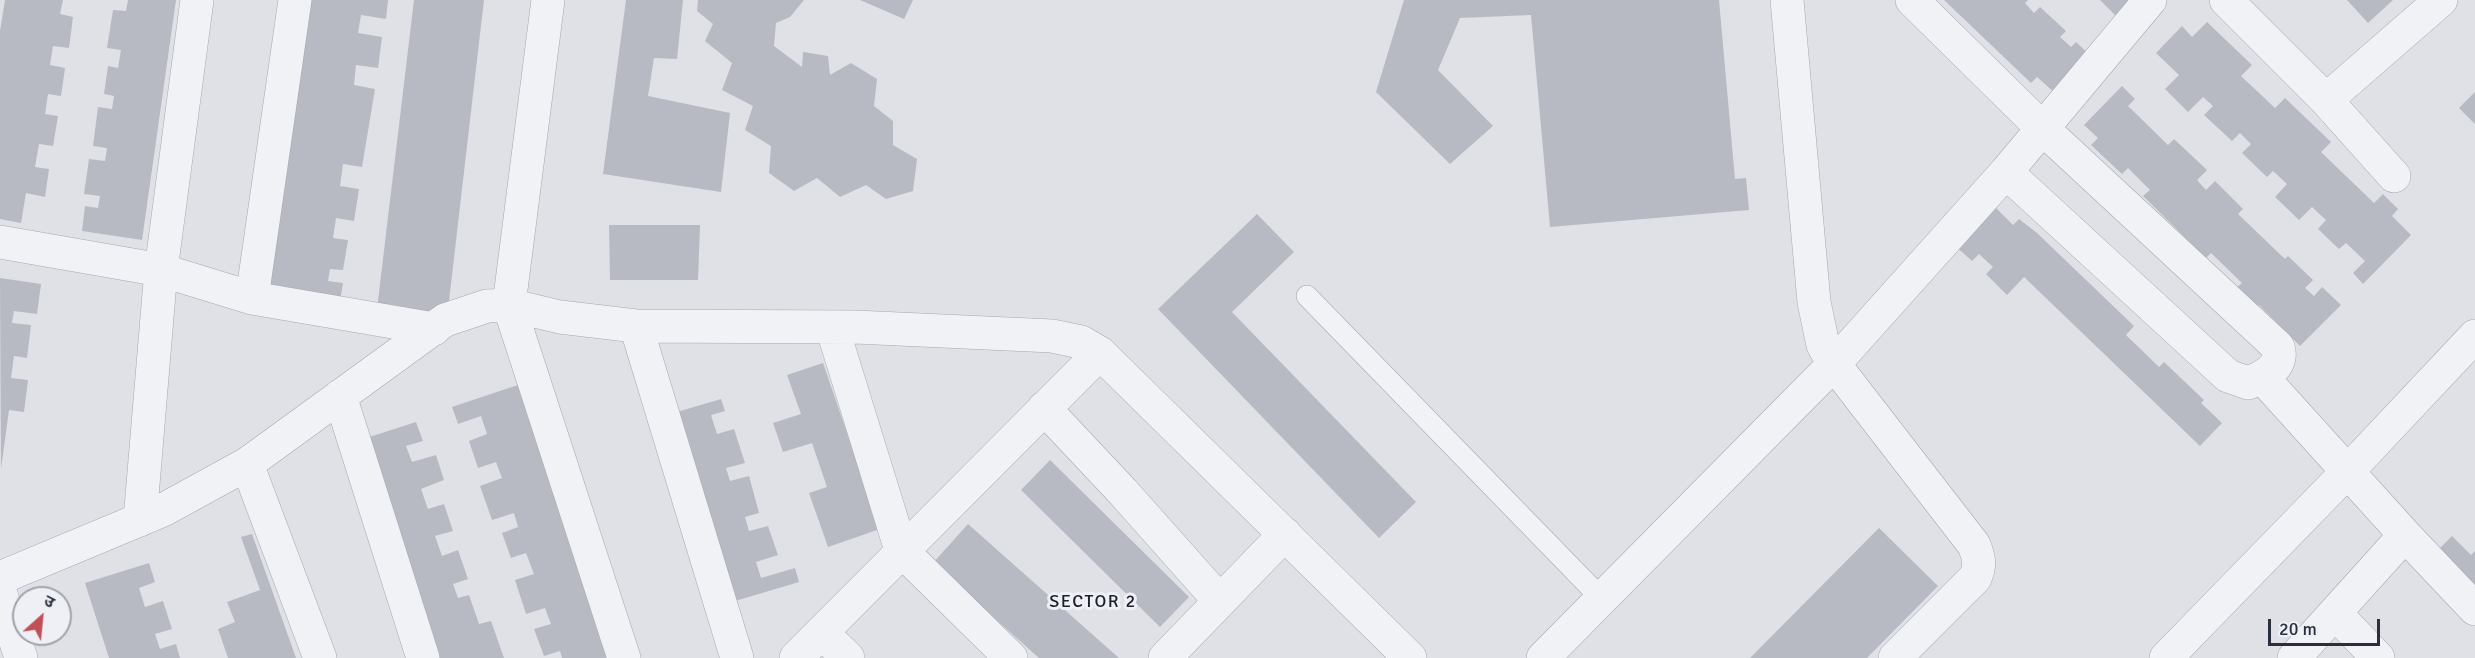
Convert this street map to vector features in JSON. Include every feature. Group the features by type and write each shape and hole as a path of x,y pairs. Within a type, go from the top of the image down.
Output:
{"street":[{"path":"140,520 161,270 197,0"},
{"path":"252,298 295,0"},
{"path":"548,0 509,305 624,658"},
{"path":"1787,0 1814,302 1824,345 1834,364 1974,545 1980,558 1975,578 1894,658"},
{"path":"1912,0 2042,128 2278,347 2280,352 2276,366 2262,377 2248,383 2228,376 2006,172"},
{"path":"1543,658 1834,364 2006,172 2150,0"},
{"path":"2226,0 2326,100 2394,176"},
{"path":"2326,100 2441,0"},
{"path":"0,242 161,270 252,298 434,328"},
{"path":"0,579 140,520 247,464 445,320 487,306 509,305 560,317 636,326 832,327 1052,336 1081,342 1100,353 1410,658"},
{"path":"636,326 737,658"},
{"path":"832,327 902,550 1011,658"},
{"path":"2166,658 2347,472 2475,336"},
{"path":"796,658 1100,353"},
{"path":"2262,377 2405,536 2475,609"},
{"path":"340,396 423,658"},
{"path":"1044,408 1123,492 1219,600"},
{"path":"247,464 320,658"},
{"path":"1165,658 1285,534"},
{"path":"2294,658 2405,536"},
{"path":"0,591 21,658"},
{"path":"2335,613 2378,658"},
{"path":"822,633 848,658"}],"lane":[{"path":"1307,296 1602,599"}],"building":[{"path":"5,0 63,0 60,14 73,17 69,48 53,46 50,65 65,68 61,96 48,94 45,114 58,116 53,146 39,144 35,167 49,169 45,197 26,193 21,223 0,219 0,31"},
{"path":"128,0 176,0 142,240 82,231 85,206 98,208 100,196 84,194 89,159 105,161 107,148 93,146 98,107 112,109 114,96 104,94 108,66 118,68 121,50 107,48 113,10 126,11"},
{"path":"300,0 388,0 386,19 361,15 358,33 382,37 378,68 356,65 354,85 375,89 362,167 343,164 340,186 359,189 354,221 336,218 333,238 348,240 343,270 330,269 328,281 343,283 339,308 254,295"},
{"path":"414,0 484,0 447,318 377,309"},
{"path":"626,0 683,0 677,59 654,58 648,96 730,113 721,192 603,174"},
{"path":"698,0 804,0 790,17 776,23 774,46 802,67 803,52 828,56 830,75 851,63 877,79 874,106 893,121 893,145 917,159 913,191 886,199 866,185 840,197 817,178 794,191 769,173 771,146 745,130 753,106 722,90 732,63 705,41 713,24 697,11"},
{"path":"860,0 913,0 904,19"},
{"path":"1404,0 1719,0 1735,179 1746,178 1749,210 1550,227 1531,15 1460,18 1438,70 1493,126 1450,164 1376,92"},
{"path":"1944,0 2028,0 2025,3 2034,13 2040,7 2066,31 2060,37 2071,47 2076,42 2092,57 2056,94 2037,77 2031,83"},
{"path":"2100,0 2148,0 2124,24"},
{"path":"2347,0 2393,0 2368,23"},
{"path":"2207,22 2252,65 2241,76 2275,108 2285,98 2331,142 2321,152 2374,203 2383,194 2398,209 2392,216 2411,235 2363,284 2353,273 2365,261 2346,243 2339,249 2318,229 2326,220 2312,207 2299,220 2275,197 2287,184 2273,171 2267,177 2242,153 2251,144 2240,133 2232,141 2204,115 2213,106 2203,97 2188,112 2165,89 2179,75 2156,53 2182,26 2192,37"},
{"path":"2122,86 2135,99 2128,106 2168,145 2174,139 2207,170 2197,180 2206,190 2215,181 2243,209 2238,214 2285,259 2288,256 2313,280 2305,288 2314,296 2322,287 2341,305 2300,346 2259,305 2251,313 2231,293 2242,283 2211,253 2206,258 2143,196 2150,190 2128,168 2122,174 2091,145 2098,138 2084,125"},
{"path":"2475,92 2475,124 2459,108"},
{"path":"1992,204 2013,225 2019,219 2037,233 2134,326 2126,335 2159,367 2164,362 2204,400 2201,403 2222,423 2200,446 2024,277 2007,295 1986,274 1993,267 1979,254 1972,261 1953,244"},
{"path":"1257,214 1294,252 1232,312 1416,502 1379,538 1158,309"},
{"path":"609,225 700,225 698,280 610,280"},
{"path":"0,278 41,284 37,314 14,311 12,323 31,325 27,358 14,356 11,378 28,380 24,412 9,410 1,469"},
{"path":"823,363 880,529 828,547 809,493 827,487 812,443 783,452 773,423 801,414 787,375"},
{"path":"518,385 610,658 562,658 560,651 544,656 534,629 551,624 545,608 526,614 515,580 534,574 526,553 511,558 502,533 518,527 514,513 492,520 480,486 502,478 496,462 478,468 469,441 487,434 481,416 458,424 452,407"},
{"path":"721,399 725,411 711,415 717,434 734,429 745,463 726,468 730,481 749,476 759,513 745,517 749,531 768,526 778,555 756,562 761,578 795,568 799,582 725,604 667,415"},
{"path":"416,422 423,441 406,446 412,462 436,455 444,480 421,489 428,509 444,504 453,531 435,536 442,556 458,550 468,579 453,584 458,598 469,595 479,624 491,621 504,658 430,658 357,441"},
{"path":"1050,460 1189,597 1160,627 1021,490"},
{"path":"968,524 1119,658 1039,658 933,563"},
{"path":"1879,528 1938,586 1867,658 1750,658"},
{"path":"252,534 296,658 228,658 218,629 235,622 227,602 260,590 241,537"},
{"path":"2452,536 2471,555 2475,551 2475,601 2432,556"},
{"path":"149,563 155,582 139,588 145,607 163,601 172,629 155,634 160,649 176,644 180,658 109,658 85,583"}],"district":[{"name":"SECTOR 2","path":"1093,602"}]}
